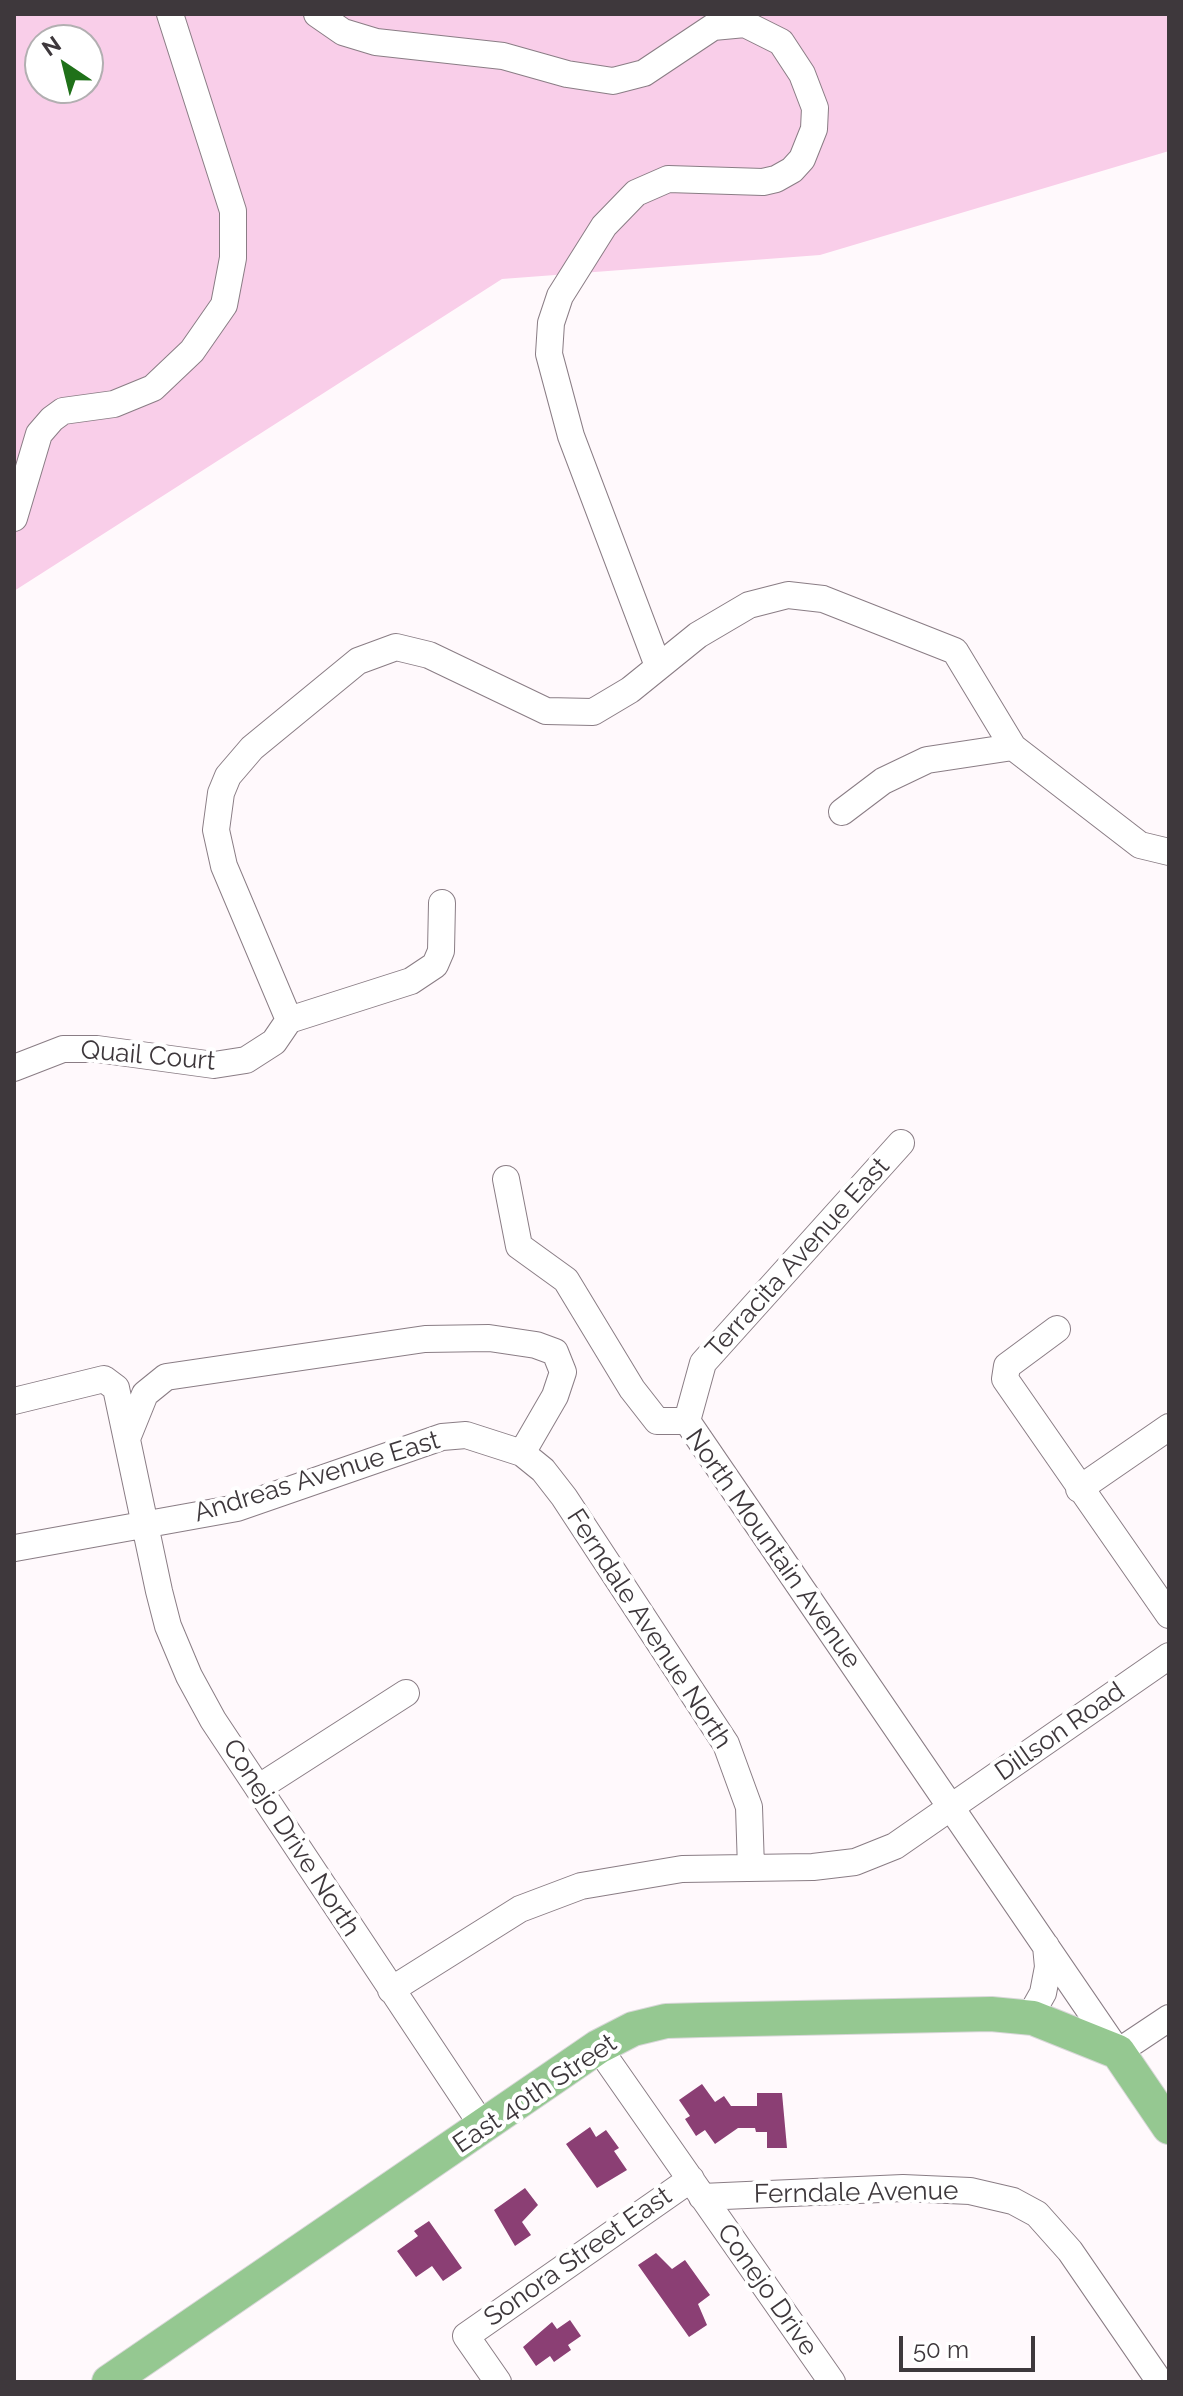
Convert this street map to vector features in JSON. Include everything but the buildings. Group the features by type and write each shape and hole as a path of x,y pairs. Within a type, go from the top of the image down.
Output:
{"main road":[{"name":"East 40th Street","path":"128,2377 598,2047 633,2029 666,2021 991,2014 1029,2018 1073,2032 1118,2052"},
{"path":"1118,2052 1169,2127"}],"street":[{"path":"14,518 35,445 44,426 63,411 114,404 153,388 192,351 226,297 233,258 233,211 170,14"},
{"path":"317,14 343,32 376,42 503,56 567,74 613,81 644,73 713,27 745,24 781,42 802,74 815,108 814,129 802,159 792,170 763,182 668,179 636,193 604,226 560,296 551,323 549,354 571,436 658,666"},
{"path":"289,1020 224,866 216,830 218,806 228,776 252,748 350,667 373,653 396,647 429,655 513,697 561,714 593,712 607,706 698,635 749,605 788,595 808,595 955,651 1013,747 1140,845 1169,852"},
{"path":"842,812 883,781 927,760 1013,747"},
{"name":"Quail Court","path":"14,1068 63,1049 97,1049 214,1065 246,1060 274,1042 289,1020 424,973 435,965 441,951 442,903"},
{"name":"Terracita Avenue East","path":"687,1421 703,1363 901,1143"},
{"name":"North Mountain Avenue","path":"506,1179 519,1246 566,1280 632,1389 657,1421 687,1421 1118,2052"},
{"path":"1057,1329 1007,1366 1003,1373 1079,1489 1169,1615"},
{"path":"128,1436 145,1394 166,1377 425,1339 489,1338 536,1345 555,1352 563,1372 555,1396 522,1453"},
{"name":"Conejo Drive North","path":"14,1401 110,1380 120,1396 168,1626 184,1663 213,1720 484,2128"},
{"path":"1079,1489 1169,1427"},
{"name":"Andreas Avenue East","path":"15,1548 237,1508 442,1437 466,1435 522,1453"},
{"name":"Ferndale Avenue North","path":"522,1453 543,1470 564,1497 726,1744 749,1807 751,1868"},
{"name":"Dillson Road","path":"391,1990 470,1938 551,1896 625,1876 682,1869 855,1862 895,1846 1169,1656"},
{"path":"258,1788 406,1693"},
{"path":"1029,2018 1043,1993 1048,1967 1046,1946"},
{"path":"1118,2052 1169,2018"},
{"name":"Conejo Drive","path":"598,2047 832,2382"},
{"name":"Sonora Street East","path":"498,2382 466,2336 696,2188"},
{"name":"Ferndale Avenue","path":"696,2188 903,2188 970,2191 1013,2201 1037,2214 1070,2251 1160,2382"}],"shaded area":[{"path":"14,14 1169,14 1169,151 820,255 502,279 14,591"}]}
